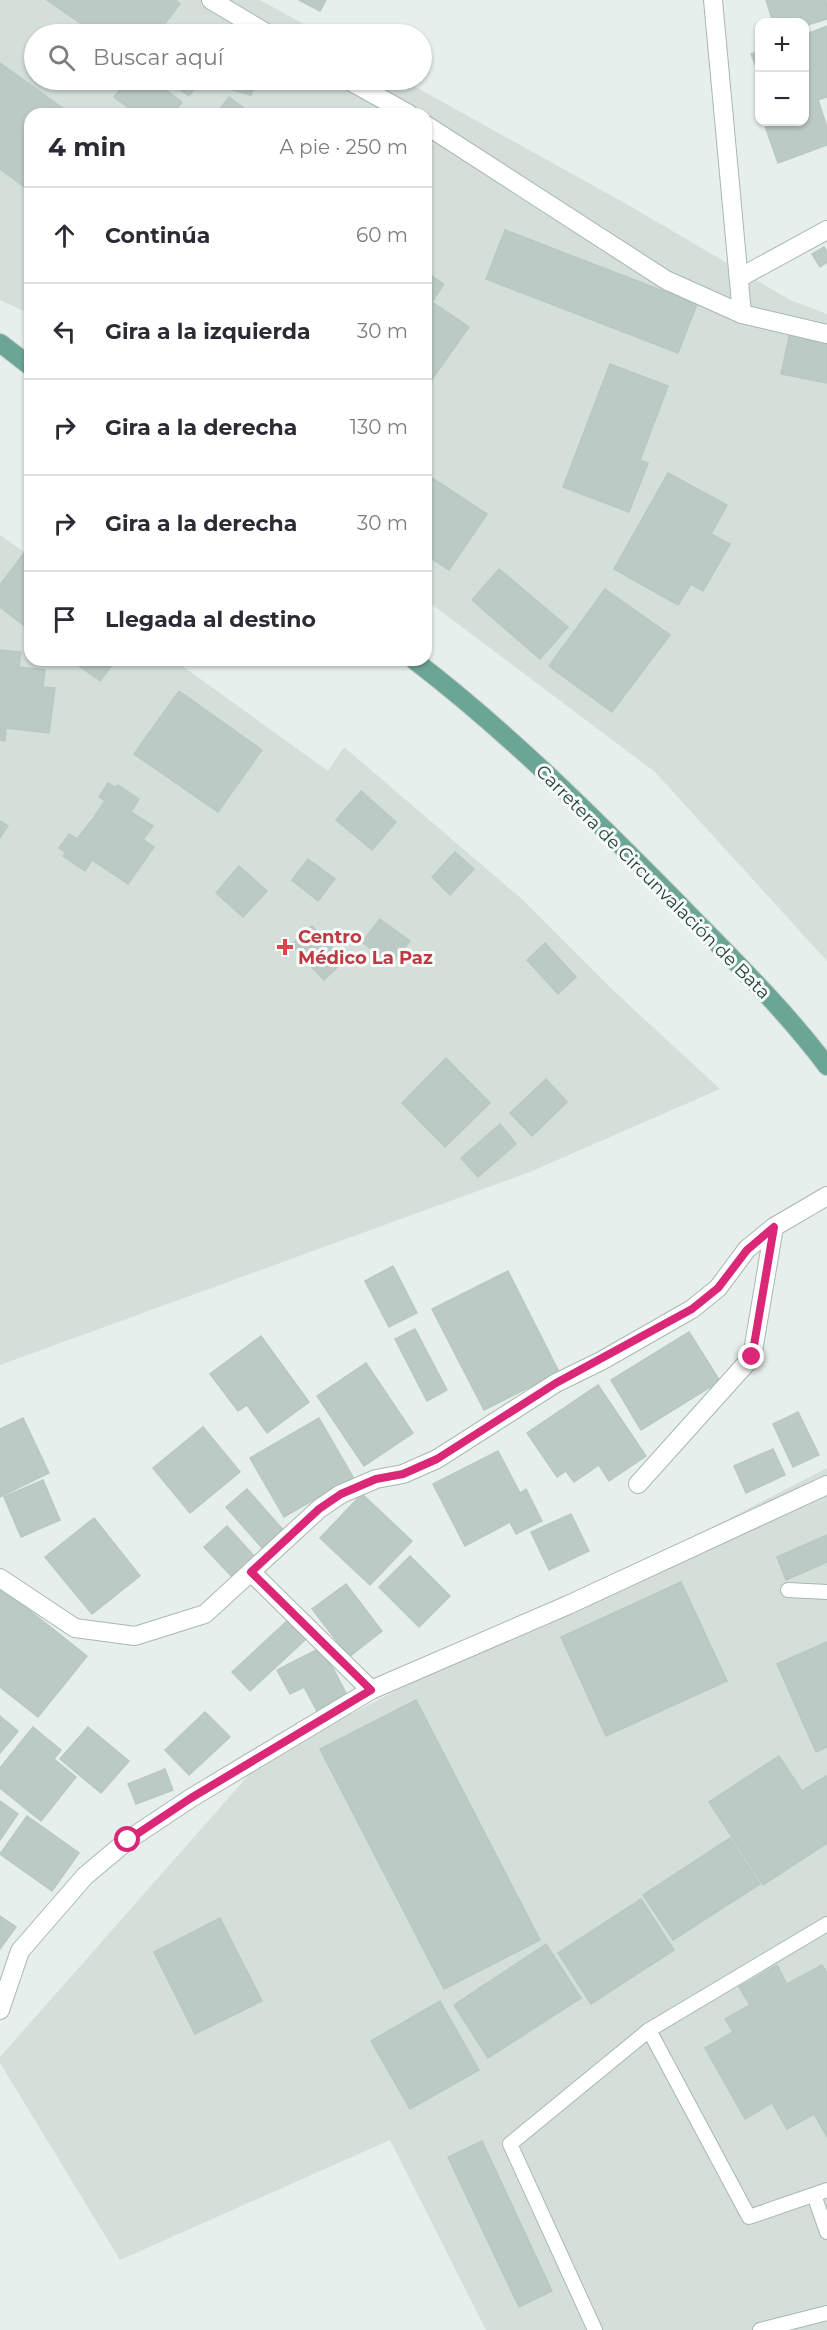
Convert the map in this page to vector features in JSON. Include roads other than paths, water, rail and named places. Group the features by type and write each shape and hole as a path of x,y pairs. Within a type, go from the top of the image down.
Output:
{"main road":[{"path":"0,343 24,361"},
{"name":"Carretera de Circunvalación de Bata","path":"422,666 451,688 589,813 793,1022 827,1066"}],"street":[{"path":"211,0 251,24"},
{"path":"713,0 742,314"},
{"path":"366,90 398,108"},
{"path":"432,128 666,280 742,314 827,333"},
{"path":"739,278 827,230"},
{"path":"0,1578 75,1628 135,1636 205,1614 319,1509 341,1494 376,1479 403,1474 437,1459 556,1383 692,1309 718,1288 747,1250 774,1227 827,1196"},
{"path":"638,1484 752,1357 774,1227"},
{"path":"0,2010 20,1951 85,1876 128,1840 191,1798 371,1690 568,1605 827,1485"},
{"path":"251,1572 371,1690"}],"lane":[{"path":"788,1590 827,1592"},
{"path":"595,2330 510,2144 650,2031 827,1924"},
{"path":"650,2031 749,2217 821,2193 827,2232"},
{"path":"760,2330 827,2313"}],"place":[{"name":"Centro Médico La Paz","path":"285,947"}]}
